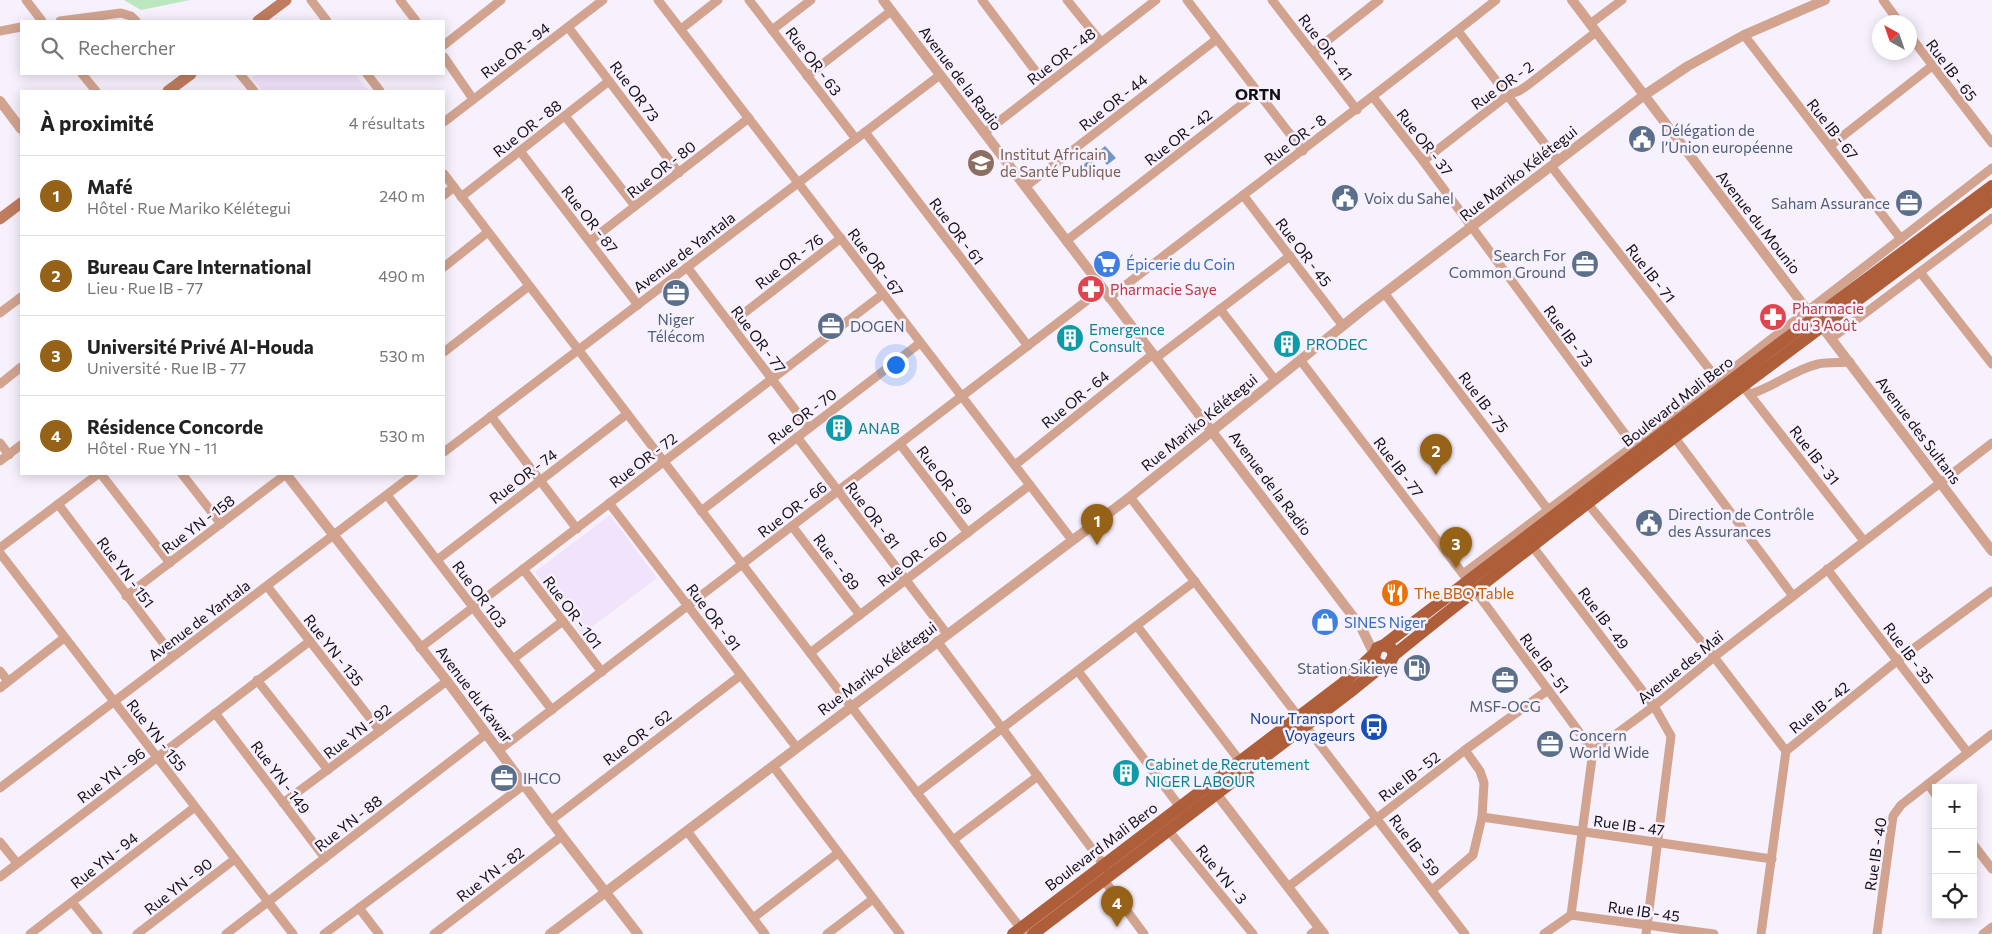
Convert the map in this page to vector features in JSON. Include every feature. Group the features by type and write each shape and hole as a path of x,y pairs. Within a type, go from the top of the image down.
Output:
{"main road":[{"path":"259,20 286,0"},
{"path":"171,90 183,76"},
{"name":"Boulevard Mali Bero","path":"1384,646 1992,186"},
{"name":"Boulevard Mali Bero","path":"1724,387 1746,390 1815,319 1992,200"},
{"path":"0,219 20,204"},
{"name":"Boulevard Mali Bero","path":"1394,655 1468,582 1533,547 1554,518 1588,504 1639,453 1676,438 1724,387"},
{"path":"1384,646 1391,648 1394,655 1389,665 1382,666 1376,663 1374,654 1377,648 1384,646"},
{"name":"Boulevard Mali Bero","path":"1302,721 1374,654"},
{"name":"Boulevard Mali Bero","path":"1041,932 1107,873 1184,812 1302,721 1382,666"},
{"name":"Boulevard Mali Bero","path":"1019,932 1169,831 1184,812"}],"street":[{"path":"26,0 41,20"},
{"path":"311,0 326,20"},
{"path":"400,0 415,20"},
{"path":"484,0 490,9"},
{"path":"445,44 502,0"},
{"name":"Rue OR - 94","path":"445,121 603,0"},
{"name":"Rue OR - 67","path":"658,0 1072,540"},
{"path":"681,29 718,0"},
{"name":"Rue OR - 63","path":"749,0 856,139"},
{"path":"772,30 811,0"},
{"name":"Avenue de la Radio","path":"883,0 1361,627 1374,654"},
{"path":"982,0 1046,85"},
{"path":"1067,0 1101,42"},
{"name":"Rue OR - 48","path":"984,133 1156,0"},
{"path":"1187,0 1303,151"},
{"name":"Rue OR - 41","path":"1272,0 1357,110"},
{"path":"1312,52 1379,0"},
{"name":"Rue OR - 8","path":"1109,298 1357,110 1496,0"},
{"name":"Avenue du Mounio","path":"1572,0 1815,319"},
{"name":"Rue OR - 2","path":"1423,160 1508,95 1519,92 1528,86 1622,0"},
{"name":"Rue Mariko Kélétegui","path":"550,934 1130,497 1343,326 1644,96 1688,66 1744,35 1825,0"},
{"path":"1883,0 1894,15"},
{"path":"807,76 891,11"},
{"path":"67,20 114,13 126,13 134,19"},
{"name":"Rue OR 73","path":"568,26 679,173"},
{"path":"0,31 20,27"},
{"name":"Rue IB - 71","path":"1458,31 1508,95 1554,164 1724,387"},
{"name":"Rue IB - 67","path":"1744,35 1901,240"},
{"name":"Rue OR - 44","path":"1025,187 1217,39"},
{"name":"Rue IB - 65","path":"1917,46 1992,143"},
{"path":"445,58 473,99"},
{"path":"1830,146 1932,66"},
{"path":"83,75 95,90"},
{"path":"241,75 253,90"},
{"path":"368,75 379,90"},
{"name":"Avenue de Yantala","path":"445,449 940,75"},
{"name":"Rue OR - 88","path":"461,197 609,81"},
{"name":"Rue OR - 42","path":"1066,241 1258,92"},
{"name":"Rue OR - 37","path":"1373,97 1423,160 1472,227"},
{"path":"0,101 20,128"},
{"path":"564,116 635,206"},
{"name":"Rue OR - 80","path":"590,241 749,118"},
{"name":"Rue OR - 61","path":"865,132 1028,346"},
{"name":"Rue OR - 87","path":"520,151 638,304"},
{"name":"Boulevard Mali Bero","path":"1815,319 1901,240 1992,168"},
{"path":"445,175 953,840 1019,932"},
{"path":"445,194 454,187"},
{"name":"Rue OR - 45","path":"1243,195 1343,326"},
{"path":"1832,338 1992,218"},
{"name":"Rue IB - 73","path":"1472,227 1639,453"},
{"path":"445,266 488,232"},
{"name":"Rue OR - 76","path":"730,324 841,238"},
{"name":"Rue OR - 64","path":"1015,465 1154,356 1290,256"},
{"name":"Rue OR - 77","path":"687,268 809,428"},
{"path":"1920,272 1992,364"},
{"path":"445,351 529,286"},
{"name":"Rue OR - 66","path":"499,750 1102,289"},
{"name":"Rue OR - 72","path":"420,648 883,294"},
{"name":"Rue IB - 75","path":"1385,294 1554,518"},
{"path":"0,313 20,298"},
{"path":"1220,309 1275,380"},
{"name":"Avenue des Sultans","path":"1815,319 1832,338 1992,551"},
{"name":"Rue OR - 70","path":"701,511 920,342"},
{"path":"1984,353 1992,347"},
{"name":"Rue IB - 77","path":"1301,361 1468,582"},
{"path":"1746,390 1763,391 1786,377 1818,364 1850,362"},
{"path":"0,384 20,369"},
{"name":"Rue IB - 31","path":"1746,390 1864,541"},
{"name":"Rue OR - 74","path":"437,560 627,414"},
{"path":"490,416 577,528"},
{"name":"Rue OR - 81","path":"797,437 947,634"},
{"path":"1676,438 1793,596"},
{"path":"0,443 9,454"},
{"name":"Avenue des Maï","path":"1593,751 1654,706 1992,443"},
{"name":"Rue OR - 69","path":"900,444 968,533"},
{"path":"0,461 20,446"},
{"path":"0,548 99,475"},
{"path":"101,475 170,563"},
{"path":"183,475 221,524"},
{"name":"Rue YN - 158","path":"126,596 285,475"},
{"name":"Avenue du Kawar","path":"287,475 447,681 550,821 638,934"},
{"name":"Avenue de Yantala","path":"0,788 413,475"},
{"name":"Rue OR - 60","path":"810,653 1030,485"},
{"name":"Rue OR 103","path":"387,495 552,710"},
{"name":"Rue IB - 59","path":"1130,497 1465,934"},
{"name":"Rue OR - 91","path":"609,503 797,748"},
{"name":"Rue YN - 151","path":"58,504 173,656"},
{"path":"1588,504 1714,658 1786,750"},
{"name":"Rue - - 89","path":"792,526 860,615"},
{"name":"Rue IB - 49","path":"1533,547 1654,706 1671,736 1647,929"},
{"name":"Rue YN - 155","path":"0,553 293,934"},
{"name":"Rue OR - 101","path":"523,569 602,672"},
{"name":"Rue IB - 35","path":"1828,569 1968,753"},
{"path":"917,793 1195,581"},
{"name":"Rue IB - 51","path":"1468,582 1593,751"},
{"name":"Rue YN - 135","path":"267,586 380,731"},
{"name":"Rue IB - 42","path":"1761,934 1786,750 1898,660 1992,590"},
{"path":"513,659 563,621"},
{"path":"1136,626 1244,766"},
{"name":"Avenue de la Radio","path":"1361,627 1384,646"},
{"path":"0,688 64,638"},
{"name":"Rue YN - 96","path":"0,877 310,641"},
{"path":"937,641 1038,776 1107,873 1144,934"},
{"path":"0,671 8,681"},
{"path":"1078,671 1184,812"},
{"name":"Rue OR - 62","path":"550,821 741,675"},
{"path":"257,680 328,770"},
{"name":"Rue YN - 92","path":"283,803 447,681"},
{"name":"Rue IB - 52","path":"1288,887 1465,750 1548,690"},
{"name":"Rue YN - 149","path":"215,713 325,858"},
{"name":"Rue YN - 88","path":"226,934 486,734"},
{"name":"Rue IB - 40","path":"1877,934 1893,816 1901,805 1992,734"},
{"path":"1432,890 1473,855 1482,817 1483,777 1465,750"},
{"path":"1544,934 1571,915 1593,751"},
{"path":"774,766 900,934"},
{"path":"953,840 1038,776"},
{"path":"324,934 524,784"},
{"path":"1928,784 1932,790"},
{"path":"1213,790 1288,887 1318,932"},
{"name":"Rue YN - 94","path":"30,934 195,808"},
{"name":"Rue IB - 47","path":"1482,817 1772,859"},
{"name":"Rue YN - 3","path":"1169,831 1253,934"},
{"path":"687,832 765,934"},
{"name":"Rue YN - 82","path":"434,934 562,836"},
{"path":"0,842 17,864"},
{"path":"1977,849 1992,869"},
{"path":"753,918 838,853"},
{"name":"Rue YN - 90","path":"137,934 235,859"},
{"path":"827,934 873,899"},
{"path":"72,902 98,934"},
{"path":"359,908 379,934"},
{"name":"Rue IB - 45","path":"1571,915 1647,929 1714,934"},
{"path":"1983,934 1992,928"}],"shaded area":[{"path":"256,75 356,75 368,90 262,90 252,78"},
{"path":"610,515 657,578 582,634 535,572"}],"green space":[{"path":"124,0 190,0 141,10"}],"water":[{"path":"1105,146 1116,158 1107,165 1097,153"},
{"path":"1090,159 1099,170 1090,177 1081,167"}],"place":[{"name":"Délégation de l’Union européenne","path":"1642,139"},
{"name":"Institut Africain de Santé Publique","path":"981,163"},
{"name":"Voix du Sahel","path":"1345,198"},
{"name":"Saham Assurance","path":"1909,203"},
{"name":"Épicerie du Coin","path":"1107,264"},
{"name":"Search For Common Ground","path":"1585,264"},
{"name":"Pharmacie Saye","path":"1091,289"},
{"name":"Niger Télécom","path":"676,293"},
{"name":"Pharmacie du 3 Août","path":"1773,317"},
{"name":"DOGEN","path":"831,326"},
{"name":"Emergence Consult","path":"1070,338"},
{"name":"PRODEC","path":"1287,344"},
{"name":"ANAB","path":"839,428"},
{"name":"Bureau Care International","path":"1436,475"},
{"name":"Direction de Contrôle des Assurances","path":"1649,523"},
{"name":"Mafé","path":"1097,545"},
{"name":"Université Privé Al-Houda","path":"1456,568"},
{"name":"The BBQ Table","path":"1395,593"},
{"name":"SINES Niger","path":"1325,622"},
{"name":"Station Sikieye","path":"1417,668"},
{"name":"MSF-OCG","path":"1505,680"},
{"name":"Nour Transport Voyageurs","path":"1374,727"},
{"name":"Concern World Wide","path":"1550,744"},
{"name":"Cabinet de Recrutement NIGER LABOUR","path":"1126,773"},
{"name":"IHCO","path":"504,778"},
{"name":"Résidence Concorde","path":"1117,927"}],"district":[{"name":"ORTN","path":"1258,93"}]}
